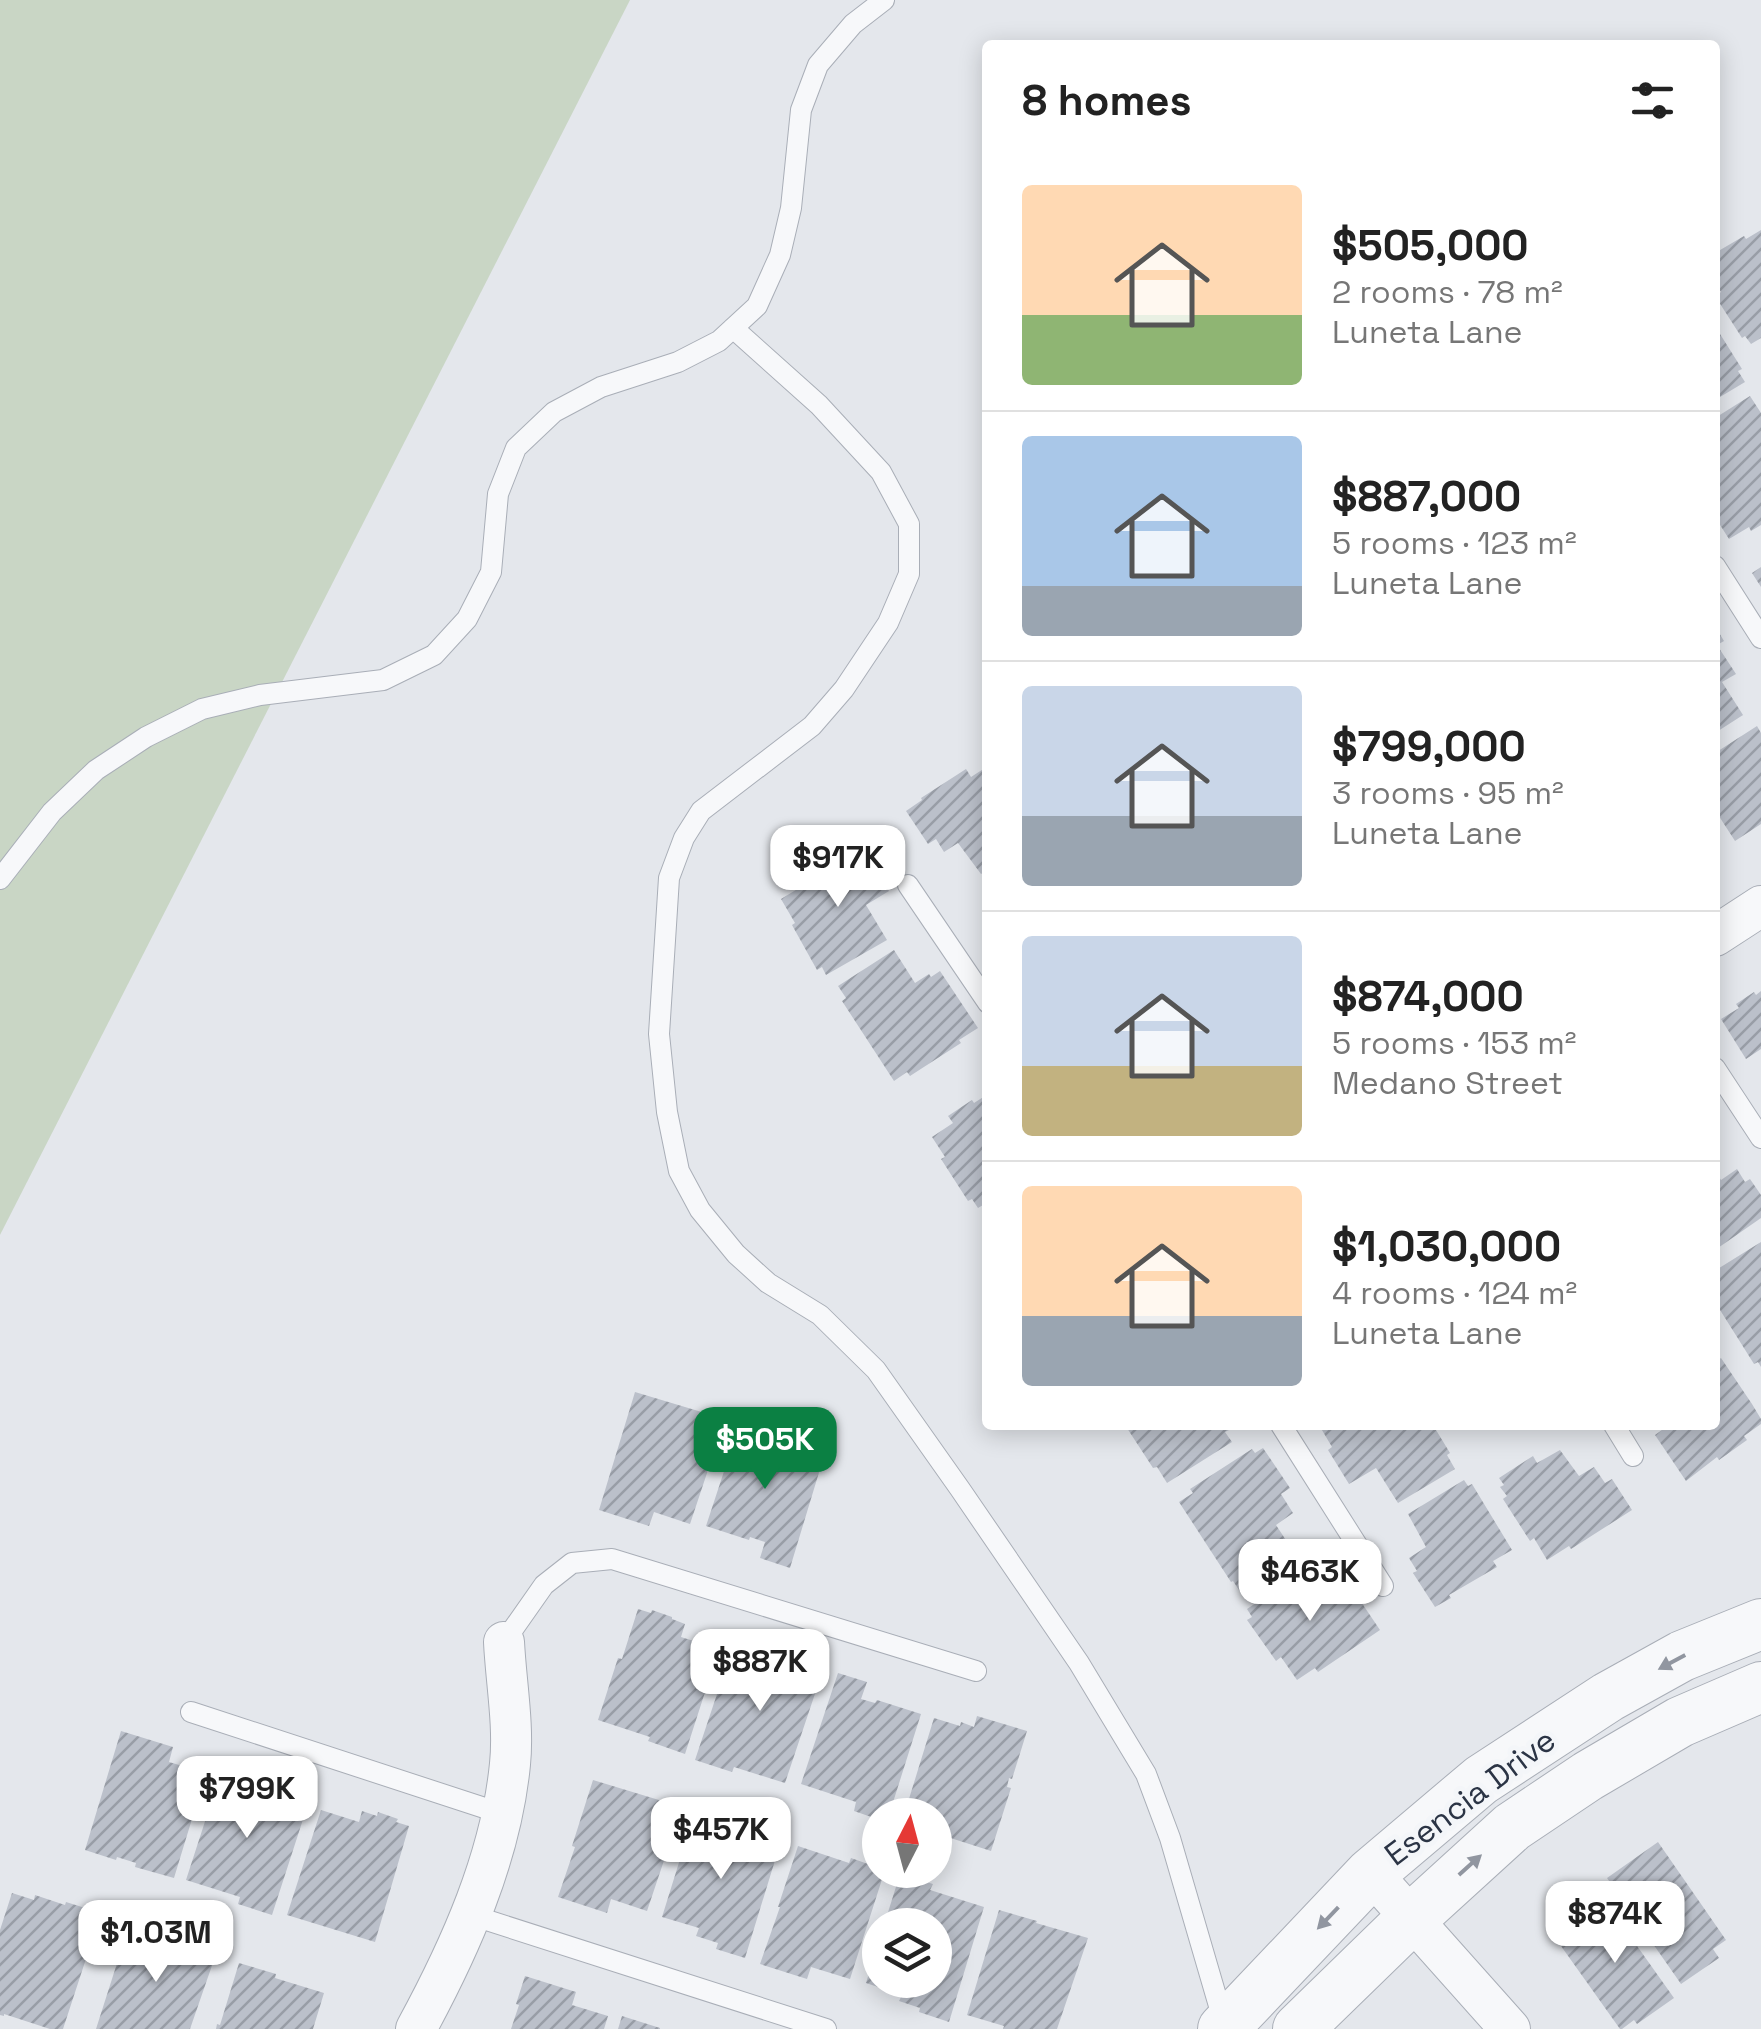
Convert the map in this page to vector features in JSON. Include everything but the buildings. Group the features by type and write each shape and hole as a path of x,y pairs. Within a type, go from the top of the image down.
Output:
{"street":[{"path":"1720,933 1761,906"},
{"name":"Esencia Drive","path":"1224,2028 1371,1873 1482,1780 1608,1697 1682,1656 1761,1624"},
{"path":"416,2029 443,1980 471,1914 503,1814 510,1760 504,1642"},
{"name":"Esencia Drive","path":"1298,2029 1512,1827 1680,1722 1761,1687"},
{"path":"1371,1873 1510,2029"}],"lane":[{"path":"0,879 52,812 96,770 146,736 202,709 260,695 383,680 434,655 467,619 491,572 498,494 516,448 554,412 601,387 678,362 719,341 757,306 780,256 791,208 801,110 818,65 853,24 884,0"},
{"path":"733,328 820,404 881,472 908,524 909,574 888,624 844,689 812,726 701,811 684,838 669,878 659,1034 666,1112 679,1171 700,1210 736,1254 768,1283 820,1315 876,1370 1078,1663 1146,1774 1170,1838 1224,2028"},
{"path":"1720,574 1761,638"},
{"path":"908,885 982,993"},
{"path":"1720,1076 1761,1138"},
{"path":"1284,1430 1383,1586"},
{"path":"1617,1430 1633,1456"},
{"path":"504,1642 544,1586 572,1563 612,1558 976,1671"},
{"path":"191,1712 503,1814"},
{"path":"471,1914 826,2029"}],"green space":[{"path":"0,0 630,0 0,1235"}]}
